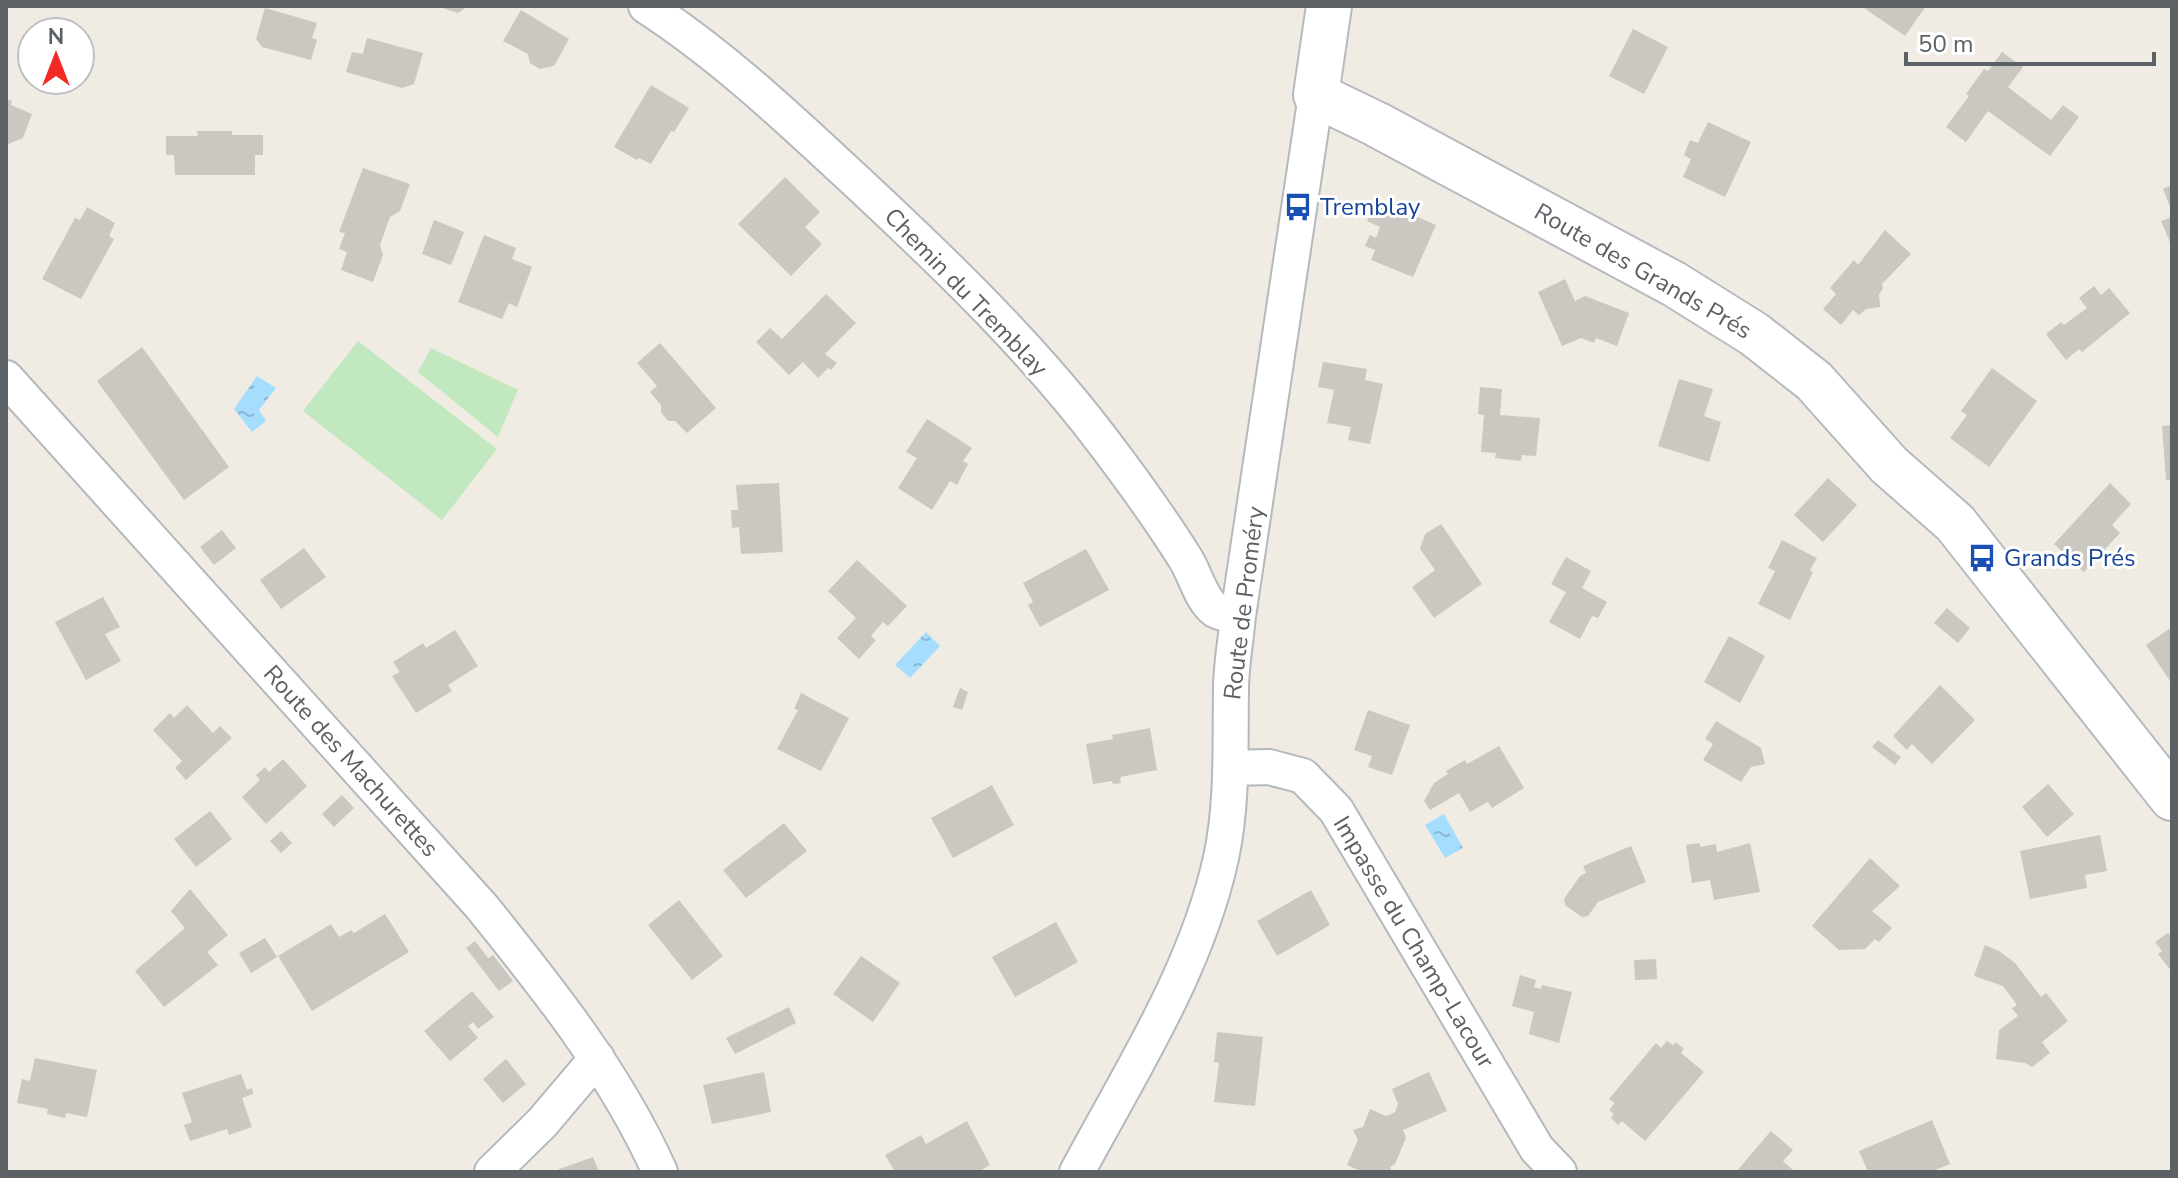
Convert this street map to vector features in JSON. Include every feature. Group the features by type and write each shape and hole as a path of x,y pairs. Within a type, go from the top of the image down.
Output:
{"street":[{"name":"Chemin du Tremblay","path":"646,6 702,43 766,98 938,257 1026,349 1087,419 1186,560 1209,603 1220,612 1238,616"},
{"name":"Route de Proméry","path":"1077,1172 1139,1060 1180,976 1203,921 1221,855 1232,768 1231,685 1238,616 1329,6"},
{"name":"Route des Grands Prés","path":"1316,95 1674,284 1754,334 1814,381 1889,465 1955,523 2172,798"},
{"name":"Route des Machurettes","path":"6,378 482,907 552,994 597,1058 645,1139 660,1172"},
{"name":"Impasse du Champ-Lacour","path":"1232,768 1269,767 1303,776 1336,810 1537,1149 1559,1172"},
{"path":"492,1172 542,1123 597,1058"}],"green space":[{"path":"358,341 497,449 442,520 303,411"},
{"path":"431,348 518,390 498,437 418,372"}],"water":[{"path":"257,376 276,388 259,410 266,421 252,432 234,409"},
{"path":"926,632 940,646 910,678 895,665"},
{"path":"1444,814 1463,848 1445,858 1425,825"}],"building":[{"path":"437,6 468,6 458,13"},
{"path":"1861,6 1926,6 1905,36"},
{"path":"265,8 317,23 312,38 317,40 311,60 262,47 256,39"},
{"path":"521,10 569,39 554,66 540,69 530,63 528,54 503,41"},
{"path":"1633,29 1668,47 1644,94 1609,76"},
{"path":"367,38 423,53 414,84 402,88 346,72 352,52 363,54"},
{"path":"2002,52 2023,67 2008,87 2051,120 2063,105 2079,117 2050,156 1988,111 1966,142 1946,127 1984,69 1988,71"},
{"path":"651,85 689,108 651,164 614,147"},
{"path":"6,99 12,101 11,105 32,114 23,138 6,145"},
{"path":"1708,122 1751,142 1725,197 1683,177 1691,159 1684,155 1690,140 1698,143"},
{"path":"197,131 263,135 263,155 255,155 255,175 175,175 174,155 166,155 166,136 198,136"},
{"path":"363,168 410,184 400,211 390,217 380,245 383,255 373,282 341,270 347,252 339,249 345,233 339,232"},
{"path":"785,177 820,212 805,227 822,244 791,276 738,224"},
{"path":"2172,185 2172,212 2163,189"},
{"path":"1376,199 1436,225 1413,277 1371,260 1375,250 1365,246 1370,235 1376,238 1380,227 1367,221"},
{"path":"87,207 115,223 109,236 114,239 81,299 42,279 75,218 80,220"},
{"path":"2172,217 2172,247 2161,221"},
{"path":"434,220 464,232 451,265 422,254"},
{"path":"1885,230 1911,254 1882,284 1880,307 1866,309 1859,315 1853,310 1841,325 1823,309 1836,294 1830,288 1854,260 1858,265"},
{"path":"484,235 516,248 512,259 532,267 517,307 509,303 502,319 458,302"},
{"path":"1565,279 1575,301 1585,296 1629,313 1617,346 1596,338 1594,343 1581,338 1562,346 1538,292"},
{"path":"2094,286 2101,295 2109,288 2130,313 2082,352 2079,349 2066,360 2046,334 2087,308 2079,298"},
{"path":"826,294 856,323 825,354 837,363 831,370 828,368 818,378 803,362 789,375 756,342 770,328 782,339"},
{"path":"660,343 716,408 687,433 675,421 668,421 661,412 661,405 650,392 657,386 637,363"},
{"path":"142,347 229,467 184,500 97,381"},
{"path":"1323,362 1367,369 1365,380 1383,384 1370,444 1348,440 1351,427 1327,423 1334,390 1318,387"},
{"path":"1992,368 2037,401 1989,467 1950,438 1967,415 1961,411"},
{"path":"1679,379 1713,389 1704,416 1721,422 1709,462 1658,446"},
{"path":"1480,387 1502,389 1500,415 1540,418 1536,456 1522,455 1521,461 1495,458 1496,453 1481,452 1484,415 1478,414"},
{"path":"927,419 972,448 963,461 968,464 957,485 950,481 932,510 898,488 917,458 906,452"},
{"path":"2172,425 2172,480 2166,480 2162,426"},
{"path":"1828,478 1857,505 1823,542 1794,515"},
{"path":"779,483 783,552 741,554 739,527 732,528 731,510 738,510 736,485"},
{"path":"2110,483 2131,504 2112,525 2120,533 2084,572 2054,544"},
{"path":"1441,524 1482,584 1434,618 1412,587 1435,570 1420,549 1425,534"},
{"path":"222,530 236,548 214,565 200,547"},
{"path":"1782,540 1817,558 1790,620 1758,604 1775,571 1768,568"},
{"path":"304,548 326,577 281,609 260,580"},
{"path":"1086,549 1109,590 1040,627 1028,605 1033,602 1023,583"},
{"path":"1566,557 1591,571 1582,588 1607,602 1598,618 1592,616 1580,639 1549,622 1566,592 1551,584"},
{"path":"857,560 907,606 888,626 883,622 871,636 876,640 859,659 837,638 856,618 828,591"},
{"path":"103,597 120,627 105,634 121,661 86,680 55,622"},
{"path":"1947,608 1970,628 1958,643 1934,623"},
{"path":"2172,627 2172,684 2146,645"},
{"path":"455,630 478,666 448,685 452,691 416,713 392,676 400,672 393,662 423,643 426,648"},
{"path":"1729,636 1765,656 1740,703 1704,682"},
{"path":"1940,685 1975,720 1932,764 1912,744 1907,750 1893,736"},
{"path":"960,688 968,692 962,710 953,707"},
{"path":"801,693 849,718 821,771 777,749 798,710 794,709"},
{"path":"187,705 213,733 220,726 232,738 186,780 175,768 182,761 153,730 170,713 174,718"},
{"path":"1368,710 1410,725 1392,775 1368,767 1372,756 1354,750"},
{"path":"1716,721 1761,748 1765,764 1751,767 1741,782 1703,760 1713,744 1705,739"},
{"path":"1150,728 1157,770 1120,777 1121,783 1093,784 1086,744 1113,739 1112,735"},
{"path":"1878,740 1901,757 1895,765 1872,747"},
{"path":"1499,746 1524,788 1492,808 1488,802 1470,812 1459,793 1430,810 1424,801 1434,783 1448,774 1446,771 1465,760 1467,764"},
{"path":"283,759 307,786 266,824 242,797 260,780 256,775 265,767 269,772"},
{"path":"2048,784 2074,814 2047,837 2022,807"},
{"path":"992,785 1014,825 953,858 931,818"},
{"path":"342,795 354,808 334,827 322,814"},
{"path":"210,811 232,839 196,867 174,839"},
{"path":"784,823 807,851 746,898 723,870"},
{"path":"281,831 292,843 281,853 270,841"},
{"path":"2100,835 2107,871 2085,875 2087,888 2030,899 2020,851"},
{"path":"1700,843 1700,847 1716,844 1717,852 1750,843 1760,892 1714,900 1710,880 1692,883 1686,845"},
{"path":"1631,846 1646,882 1598,902 1588,916 1582,917 1565,905 1564,899 1580,876 1586,873 1583,866"},
{"path":"1870,858 1900,886 1872,911 1892,928 1879,942 1875,939 1865,949 1839,950 1812,926"},
{"path":"190,889 228,935 207,952 218,965 164,1007 135,971 185,928 171,911"},
{"path":"1311,890 1330,925 1277,956 1257,921"},
{"path":"679,900 723,956 692,980 648,925"},
{"path":"385,914 409,952 312,1011 278,956 331,924 339,937 351,930 354,933"},
{"path":"1056,922 1078,962 1015,997 992,957"},
{"path":"2168,933 2172,938 2172,972 2158,954 2162,951 2155,942"},
{"path":"265,938 277,957 251,973 239,953"},
{"path":"475,941 488,958 493,955 513,981 499,991 466,948"},
{"path":"1985,945 2015,963 2041,997 2046,993 2068,1021 2042,1042 2050,1053 2032,1067 1996,1059 1999,1030 2018,1016 2012,1008 2017,1005 2003,986 1974,976"},
{"path":"861,956 900,983 873,1022 833,994"},
{"path":"1656,959 1657,979 1635,980 1634,960"},
{"path":"1520,975 1536,980 1534,987 1541,989 1542,985 1572,992 1559,1043 1529,1034 1534,1012 1512,1006"},
{"path":"472,991 494,1017 478,1029 473,1022 468,1026 478,1038 450,1061 424,1031"},
{"path":"789,1007 796,1023 735,1054 726,1038"},
{"path":"1217,1032 1263,1037 1255,1106 1214,1102 1219,1063 1214,1062"},
{"path":"1667,1041 1673,1045 1676,1042 1684,1049 1681,1053 1704,1072 1645,1141 1622,1121 1618,1125 1611,1118 1614,1114 1609,1110 1615,1103 1609,1099 1656,1043 1661,1048"},
{"path":"35,1058 97,1070 87,1117 66,1113 65,1118 47,1114 48,1109 17,1103 22,1079 30,1081"},
{"path":"506,1059 526,1084 503,1103 483,1079"},
{"path":"764,1072 771,1112 712,1124 703,1085"},
{"path":"1429,1072 1447,1111 1403,1130 1406,1138 1395,1164 1390,1167 1392,1172 1363,1172 1347,1165 1358,1140 1353,1130 1363,1127 1370,1109 1386,1116 1395,1112 1398,1104 1392,1089"},
{"path":"241,1074 247,1090 252,1088 253,1094 242,1098 252,1127 229,1135 227,1129 190,1141 184,1125 192,1122 182,1093"},
{"path":"1932,1120 1950,1164 1930,1172 1868,1172 1859,1151"},
{"path":"967,1121 990,1165 978,1172 895,1172 885,1155 921,1135 926,1144"},
{"path":"1771,1131 1793,1150 1783,1161 1795,1172 1736,1172"},
{"path":"593,1157 599,1172 551,1172"}],"place":[{"name":"Tremblay","path":"1298,207"},
{"name":"Grands Prés","path":"1982,558"}]}
